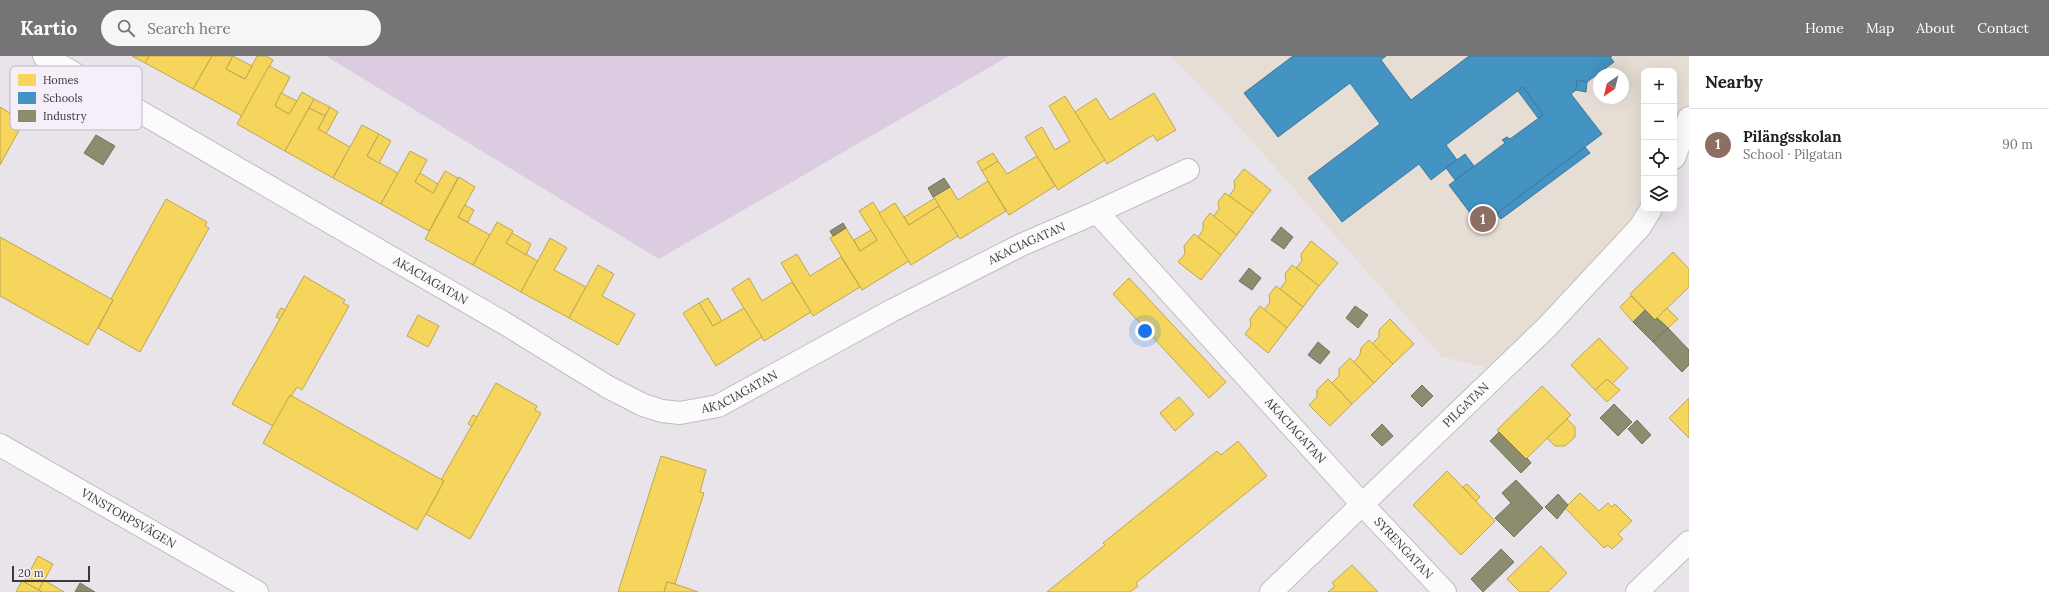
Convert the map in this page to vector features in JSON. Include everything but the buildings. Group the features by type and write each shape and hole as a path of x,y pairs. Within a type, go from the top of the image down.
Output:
{"street":[{"name":"AKACIAGATAN","path":"44,56 61,66"},
{"name":"AKACIAGATAN","path":"142,113 509,326 608,387 642,405 662,411 680,413 718,406 891,311 1021,245 1097,212 1362,504"},
{"path":"1682,149 1689,118"},
{"path":"1097,212 1188,170"},
{"name":"PILGATAN","path":"1271,592 1547,327 1640,227 1649,212"},
{"name":"VINSTORPSVÄGEN","path":"0,445 257,592"},
{"name":"SYRENGATAN","path":"1362,504 1445,592"},
{"path":"1637,592 1689,542"}],"shaded area":[{"path":"326,56 1009,56 659,259"},
{"path":"1170,56 1689,56 1689,118 1677,150 1677,68 1641,68 1641,212 1502,371 1442,357 1243,131"}],"place":[{"name":"Pilängsskolan","path":"1483,219"}]}
